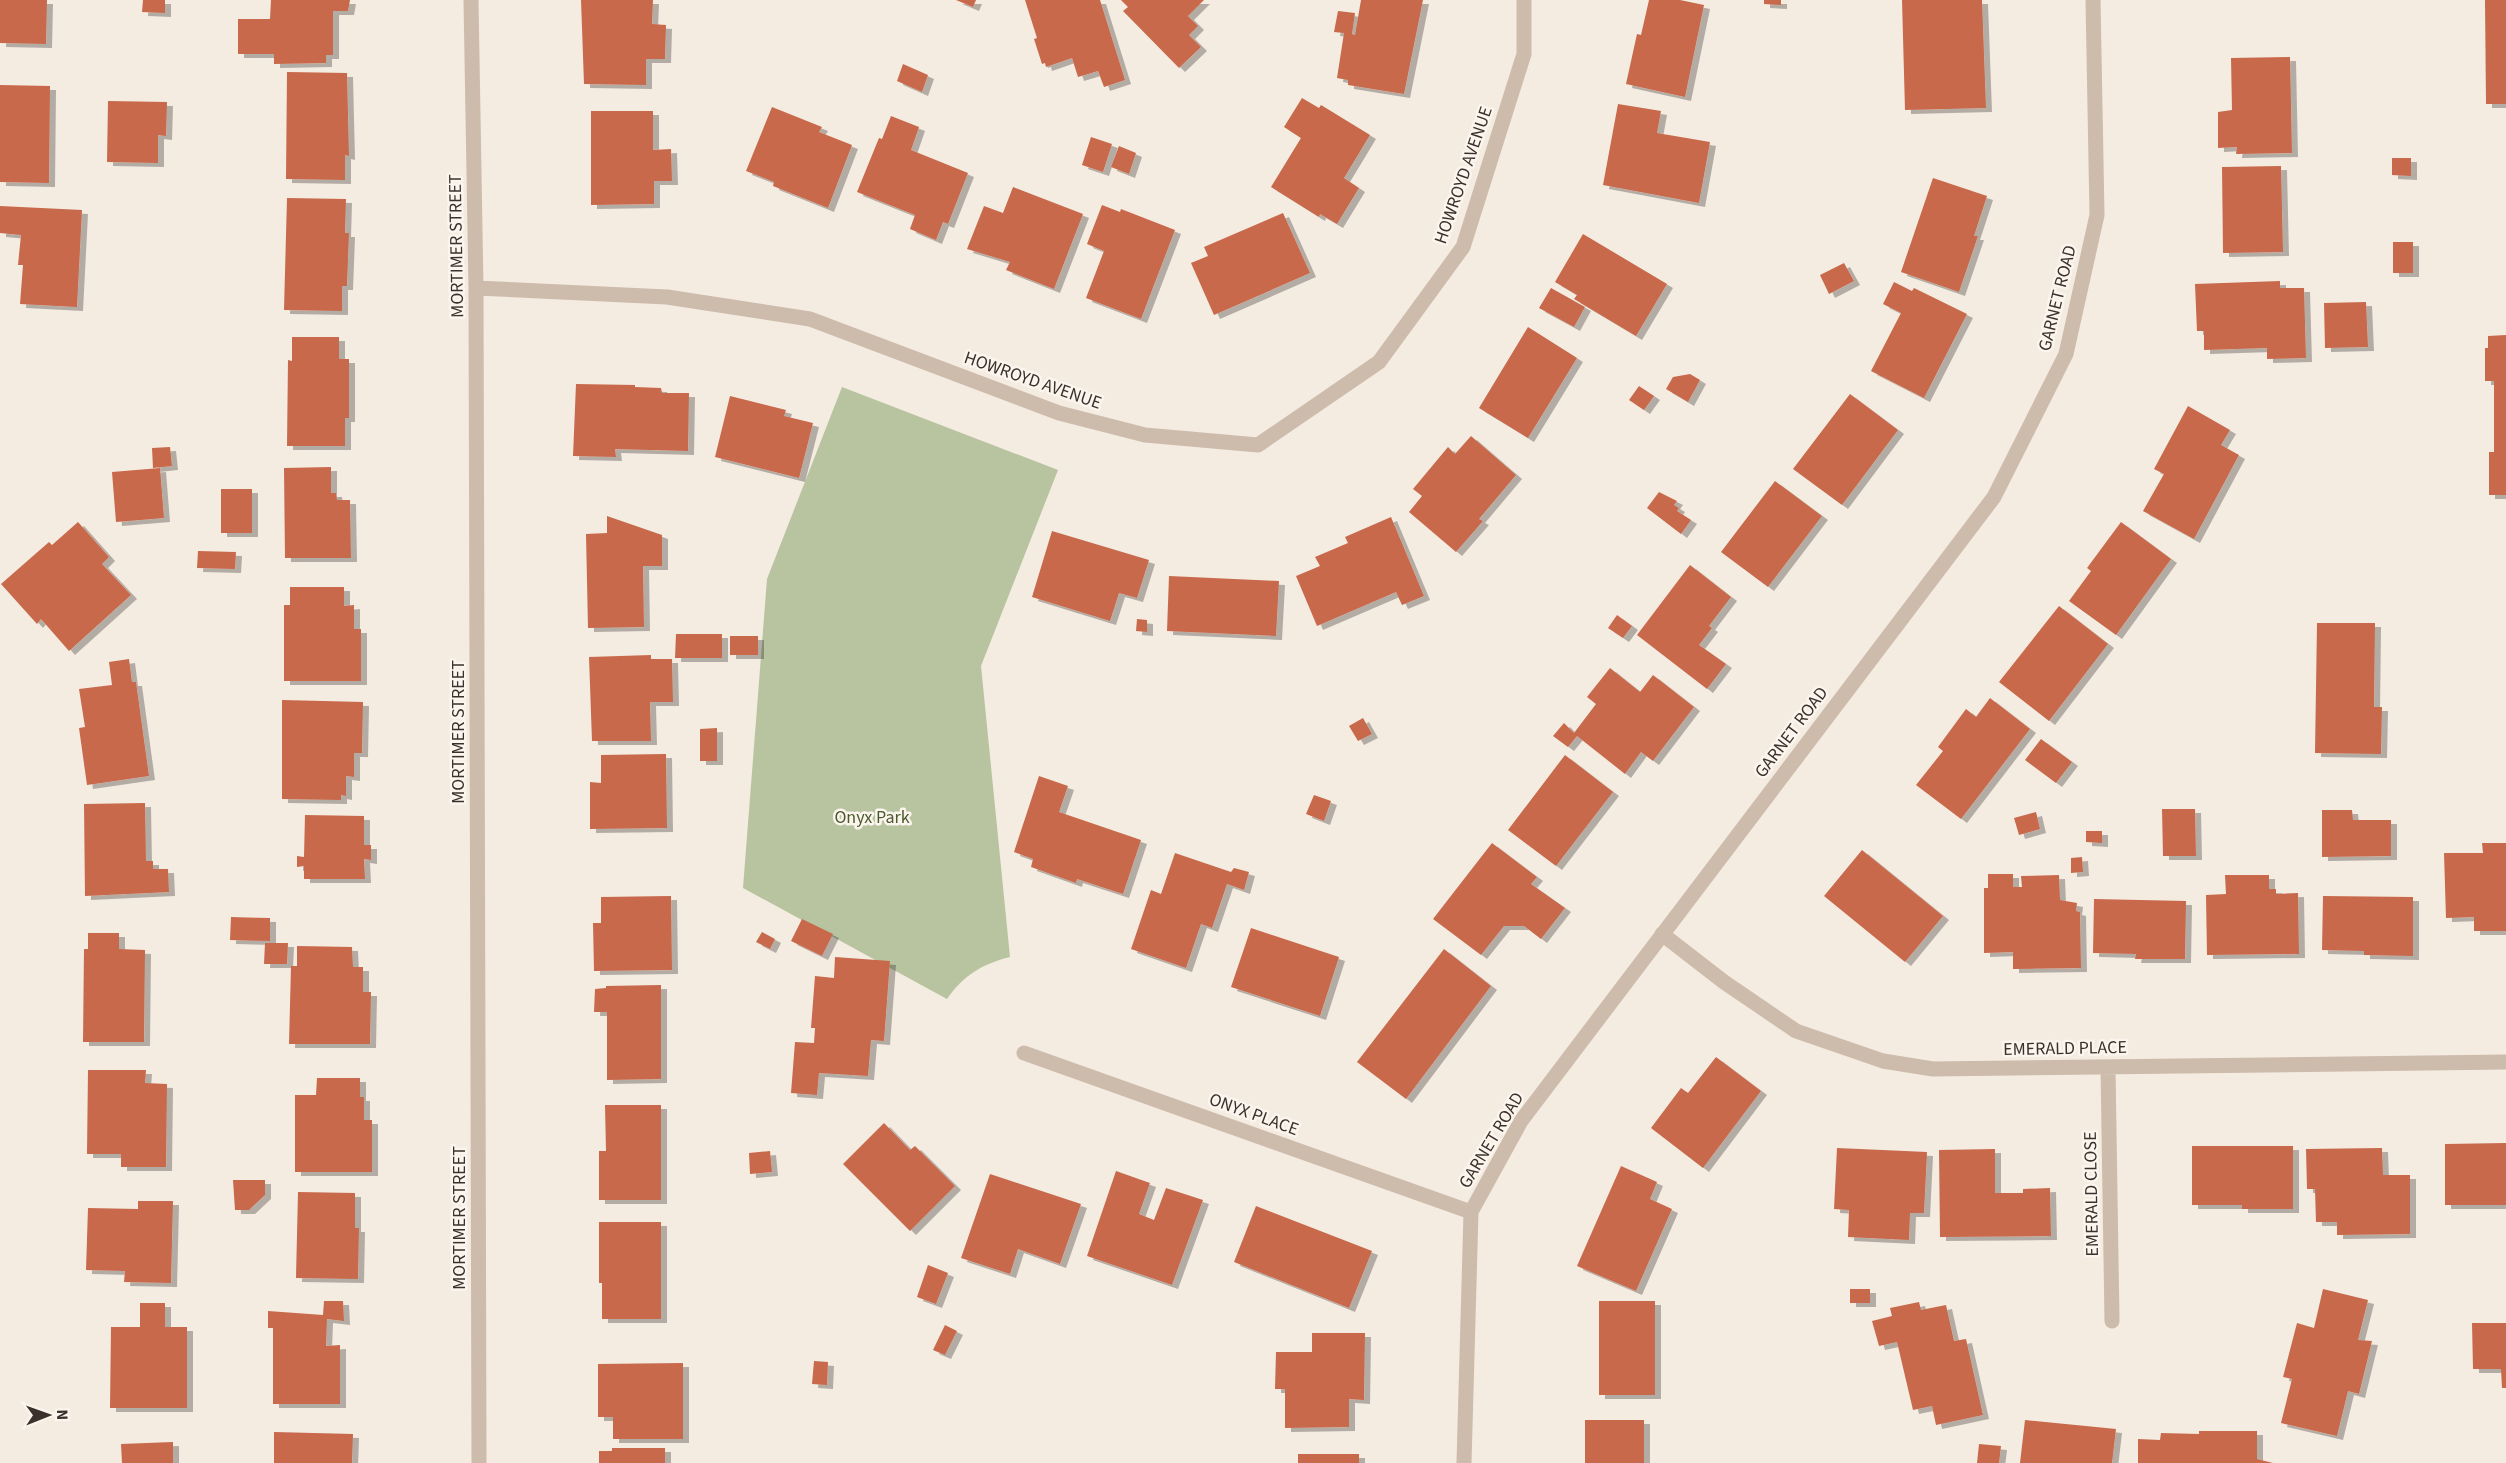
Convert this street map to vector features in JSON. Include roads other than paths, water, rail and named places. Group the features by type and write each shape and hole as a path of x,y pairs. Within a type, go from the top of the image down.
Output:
{"street":[{"name":"MORTIMER STREET","path":"471,0 476,288 479,1463"},
{"name":"HOWROYD AVENUE","path":"476,288 667,297 810,319 1059,413 1145,435 1258,445 1379,362 1463,247 1524,54 1524,0"},
{"name":"GARNET ROAD","path":"1464,1463 1471,1212 1521,1121 1994,497 2066,354 2097,215 2093,0"},
{"name":"EMERALD PLACE","path":"1662,934 1724,982 1796,1031 1882,1061 1933,1069 2506,1062"},
{"name":"ONYX PLACE","path":"1024,1053 1471,1212"},
{"name":"EMERALD CLOSE","path":"2108,1067 2112,1321"}],"park label":[{"name":"Onyx Park","path":"872,817"}]}
